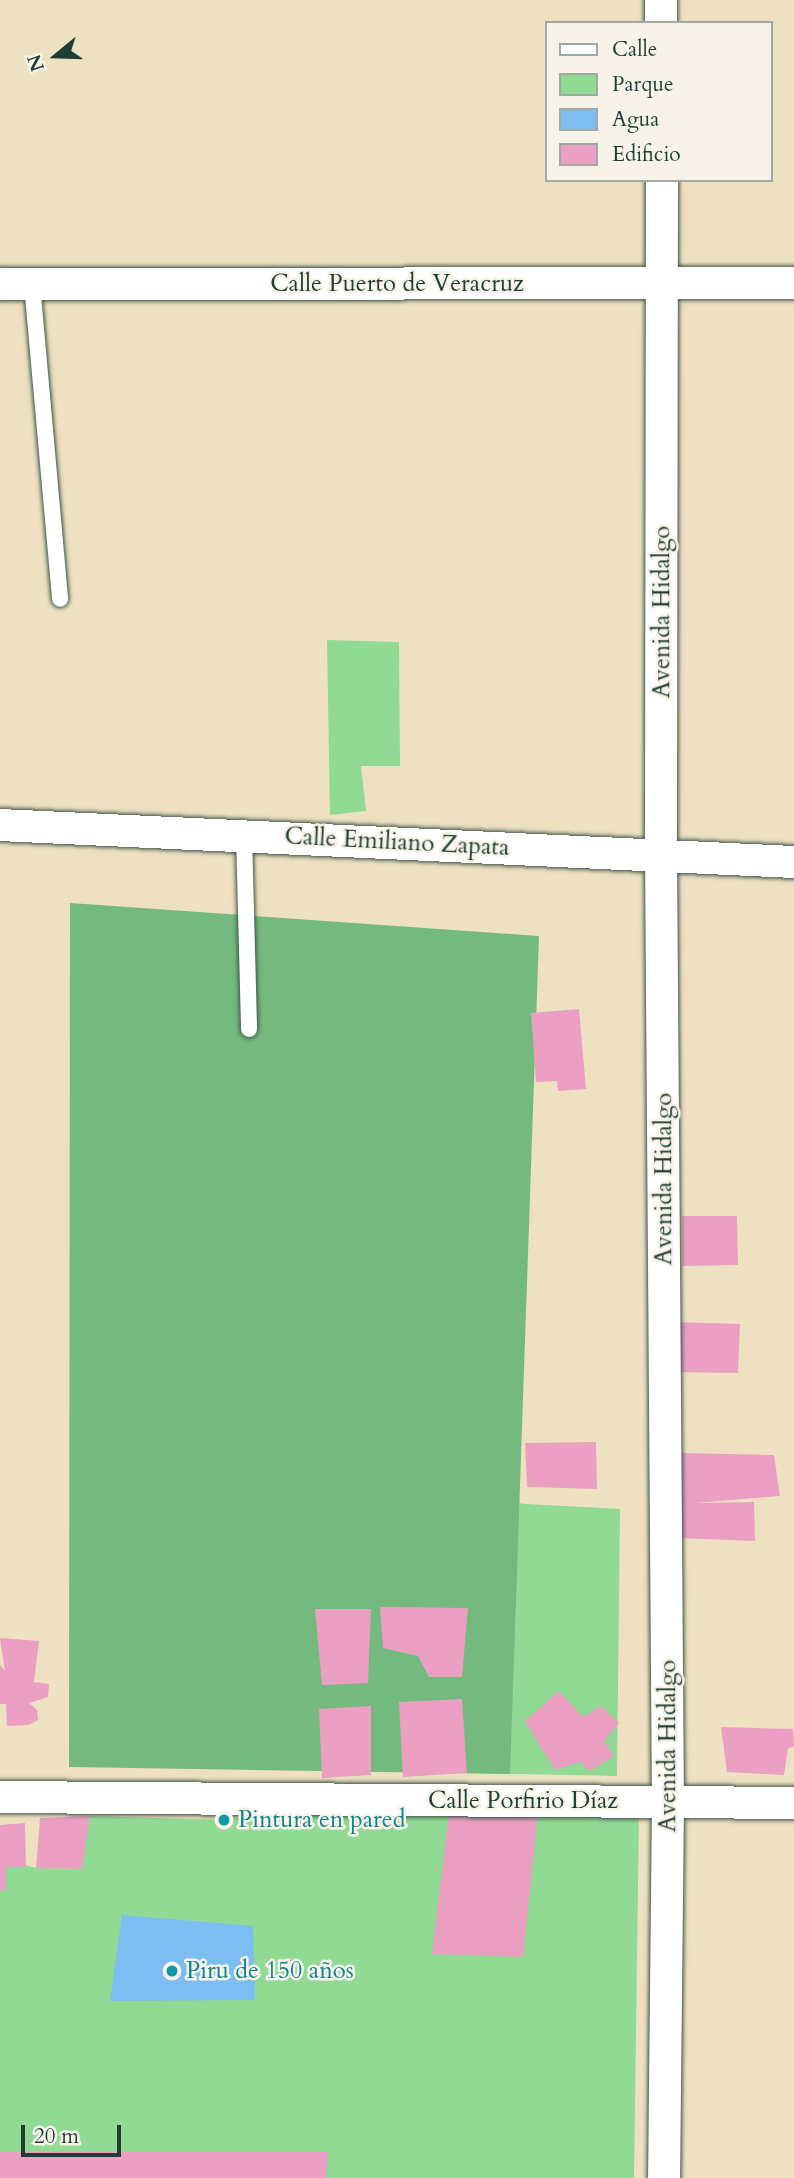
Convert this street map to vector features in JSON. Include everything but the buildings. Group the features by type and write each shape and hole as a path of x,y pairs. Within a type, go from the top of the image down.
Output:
{"street":[{"path":"661,0 661,21"},
{"name":"Avenida Hidalgo","path":"662,182 661,855 668,1802 664,2178"},
{"name":"Calle Puerto de Veracruz","path":"0,284 794,283"},
{"name":"Calle Emiliano Zapata","path":"0,825 794,862"},
{"name":"Calle Porfirio Díaz","path":"0,1797 794,1803"}],"lane":[{"path":"32,284 60,599"},
{"path":"244,835 249,1030"}],"green space":[{"path":"327,640 399,642 400,766 361,766 366,811 330,815"},
{"path":"70,903 539,936 510,1774 69,1767"},
{"path":"303,1482 527,1504 620,1509 617,1776 467,1773"},
{"path":"268,1813 639,1813 634,2178 0,2178 0,1859 36,1868 81,1869 90,1816 224,1820"}],"water":[{"path":"122,1915 253,1926 255,2000 110,2001"}],"place":[{"name":"Pintura en pared","path":"224,1820"},
{"name":"Piru de 150 años","path":"172,1971"}]}
